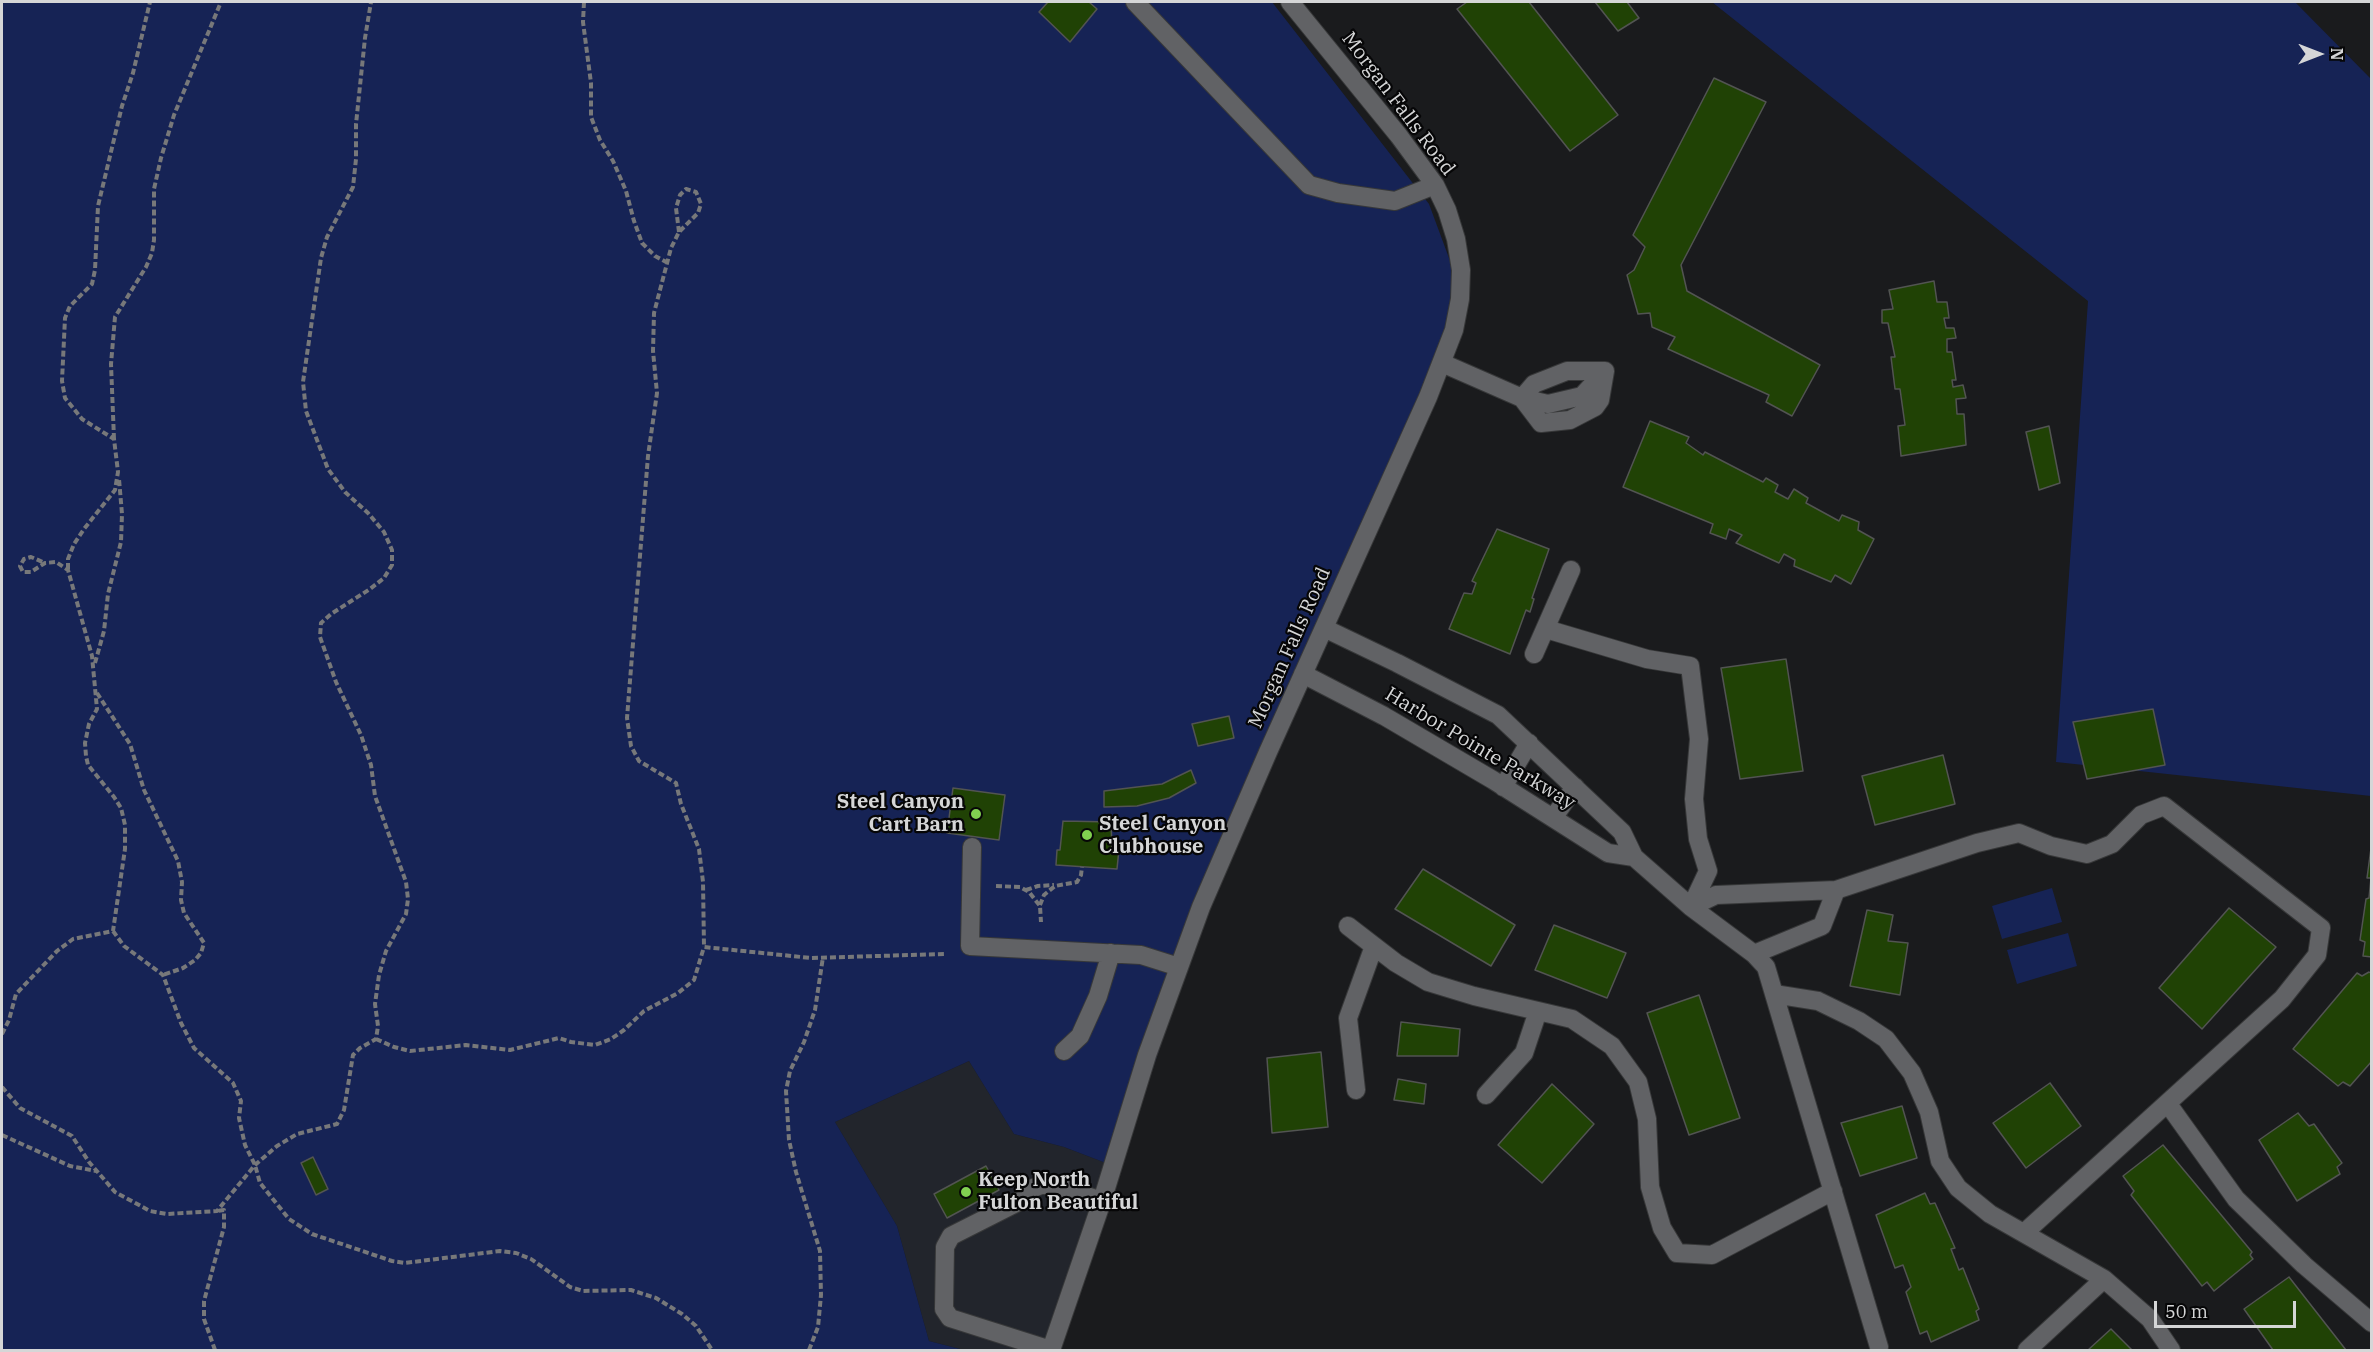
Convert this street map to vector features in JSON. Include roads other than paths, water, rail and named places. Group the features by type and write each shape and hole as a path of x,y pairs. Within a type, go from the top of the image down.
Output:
{"street":[{"path":"1135,2 1309,185 1338,193 1395,201 1435,185"},
{"name":"Morgan Falls Road","path":"1051,1350 1102,1201 1147,1055 1205,897 1442,363 1454,330 1460,299 1461,270 1456,239 1447,210 1435,185 1399,136 1290,2"},
{"path":"1442,363 1522,398 1548,404 1581,396 1605,371 1567,371 1534,384 1522,398"},
{"path":"1534,654 1571,570"},
{"name":"Harbor Pointe Parkway","path":"1324,628 1498,716 1622,832 1634,857 1691,907 1754,954"},
{"path":"1546,629 1647,659 1690,666 1699,739 1694,799 1698,839 1708,871 1691,907"},
{"name":"Harbor Pointe Parkway","path":"1303,674 1384,716 1608,853 1634,857"},
{"path":"1503,787 1529,743"},
{"path":"1552,818 1575,787"},
{"path":"1691,907 1716,895 1836,890 1977,843 2019,833 2051,846 2087,854 2112,844 2140,815 2164,806 2321,928 2317,955 2282,999 2024,1233"},
{"path":"972,847 970,946 1141,955 1179,967"},
{"path":"1836,890 1822,926 1754,954 1766,967 1879,1347"},
{"path":"1348,926 1396,963 1428,982 1474,996 1572,1019 1612,1046 1638,1082 1647,1119 1650,1187 1662,1228 1677,1252 1712,1255 1833,1191"},
{"path":"1356,1089 1348,1018 1374,946"},
{"path":"1064,1051 1080,1036 1098,996 1111,954"},
{"path":"1774,994 1818,1001 1859,1021 1886,1039 1912,1073 1929,1112 1940,1161 1958,1188 1990,1214 2104,1279 2150,1319 2171,1350"},
{"path":"1486,1095 1524,1053 1538,1011"},
{"path":"2168,1104 2236,1199 2304,1265 2372,1323"},
{"path":"1051,1350 950,1318 944,1309 945,1247 951,1236 1024,1199 1033,1188 1041,1185 1053,1185 1102,1201"},
{"path":"2027,1350 2104,1279"}],"place":[{"name":"Steel Canyon Cart Barn","path":"976,814"},
{"name":"Steel Canyon Clubhouse","path":"1087,835"},
{"name":"Keep North Fulton Beautiful","path":"966,1192"}]}
